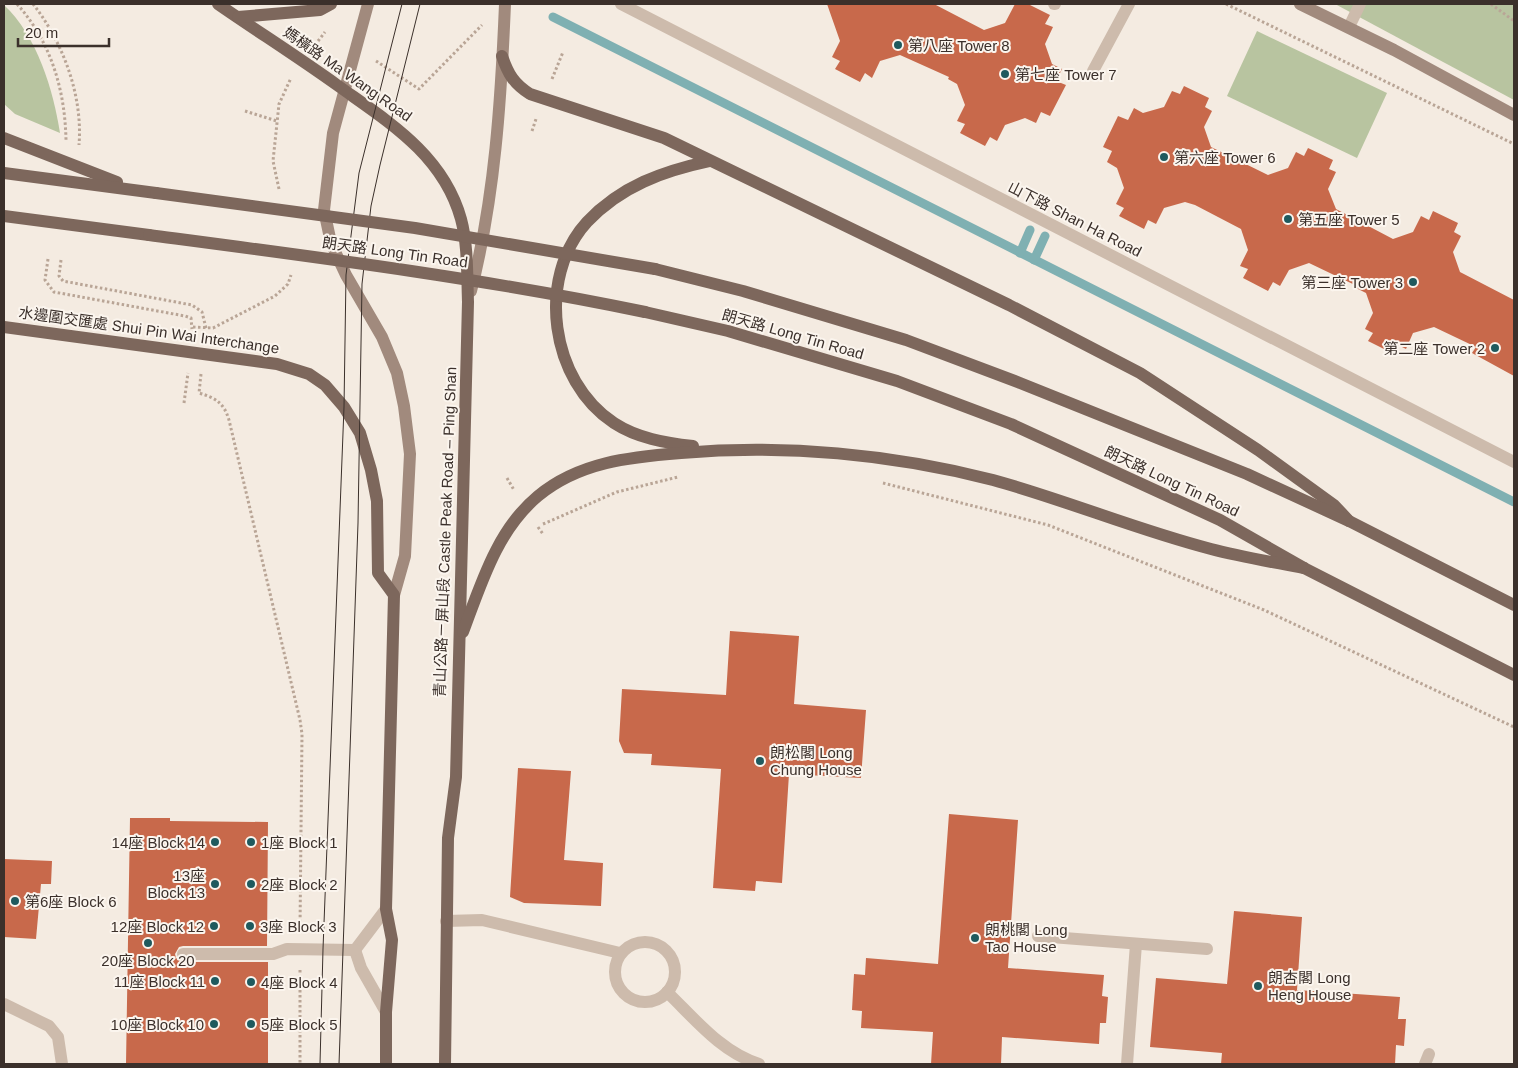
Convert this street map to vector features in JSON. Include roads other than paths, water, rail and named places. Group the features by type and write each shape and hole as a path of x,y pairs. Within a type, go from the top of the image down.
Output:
{"main road":[{"name":"媽橫路 Ma Wang Road","path":"218,4 390,121 431,162 448,187 461,219 467,257 468,302"},
{"path":"238,18 320,10 332,4"},
{"path":"368,4 344,90 332,142 324,210 331,243 346,275 382,336 397,374 404,406 410,454 405,556 394,596 386,909 392,940 386,1012 386,1064"},
{"name":"青山公路－屏山段 Castle Peak Road – Ping Shan","path":"446,1064 448,838 456,777 468,302 481,252 490,197 505,4"},
{"path":"1300,4 1349,27 1514,115"},
{"path":"502,56 507,73 517,86 530,94 664,138 1000,301 1140,373 1258,450 1334,505 1349,521"},
{"path":"4,138 138,190"},
{"path":"710,161 670,170 638,183 609,203 587,223 570,248 559,275 556,302 557,330 564,358 573,377 599,411 614,423 651,439 720,450"},
{"name":"朗天路 Long Tin Road","path":"4,173 415,228 655,269 743,291 906,340 1020,383 1238,470 1349,521 1514,605"},
{"name":"朗天路 Long Tin Road","path":"4,216 406,269 554,293 728,331 897,381 1011,424 1220,520 1304,568 1514,675"},
{"path":"4,221 73,225"},
{"name":"水邊圍交匯處 Shui Pin Wai Interchange","path":"4,327 277,364 309,374 325,385 344,407 360,433 371,470 377,501 378,573 394,596"},
{"path":"460,641 489,563 509,530 526,507 556,483 583,470 619,460 720,450 811,452 929,466 993,481 1210,549 1304,568"}],"street":[{"name":"山下路 Shan Ha Road","path":"621,4 1514,462"},
{"path":"1093,70 1128,4"},
{"path":"1349,27 1360,4"},
{"path":"355,950 386,909"},
{"path":"446,921 482,920 620,953"},
{"path":"1038,936 1207,948"},
{"path":"640,941 652,941 662,946 671,955 675,967 675,978 667,992 661,998 650,1002 638,1002 627,997 619,988 614,977 615,964 620,953 629,945 640,941"},
{"path":"1126,1064 1136,944"},
{"path":"183,954 273,954 287,948 355,950"},
{"path":"355,950 362,968 386,1012"},
{"path":"667,992 726,1048 743,1059 759,1064"},
{"path":"4,1004 49,1026 58,1037 62,1064"}],"waterway":[{"path":"553,17 1514,502"},
{"path":"1020,253 1030,230"},
{"path":"1034,260 1045,236"}],"tram line":[{"path":"320,1064 344,407 346,275 359,173 402,4"},
{"path":"339,1064 358,523 362,284 371,206 420,4"}],"place":[{"name":"第八座 Tower 8","path":"898,45"},
{"name":"第七座 Tower 7","path":"1005,74"},
{"name":"第六座 Tower 6","path":"1164,157"},
{"name":"第五座 Tower 5","path":"1288,219"},
{"name":"第三座 Tower 3","path":"1413,282"},
{"name":"第二座 Tower 2","path":"1495,348"},
{"name":"朗松閣 Long Chung House","path":"760,761"},
{"name":"14座 Block 14","path":"215,842"},
{"name":"1座 Block 1","path":"251,842"},
{"name":"13座 Block 13","path":"215,884"},
{"name":"2座 Block 2","path":"251,884"},
{"name":"第6座 Block 6","path":"15,901"},
{"name":"12座 Block 12","path":"214,926"},
{"name":"3座 Block 3","path":"250,926"},
{"name":"朗桃閣 Long Tao House","path":"975,938"},
{"name":"20座 Block 20","path":"148,943"},
{"name":"11座 Block 11","path":"215,981"},
{"name":"4座 Block 4","path":"251,982"},
{"name":"朗杏閣 Long Heng House","path":"1258,986"},
{"name":"10座 Block 10","path":"214,1024"},
{"name":"5座 Block 5","path":"251,1024"}]}
